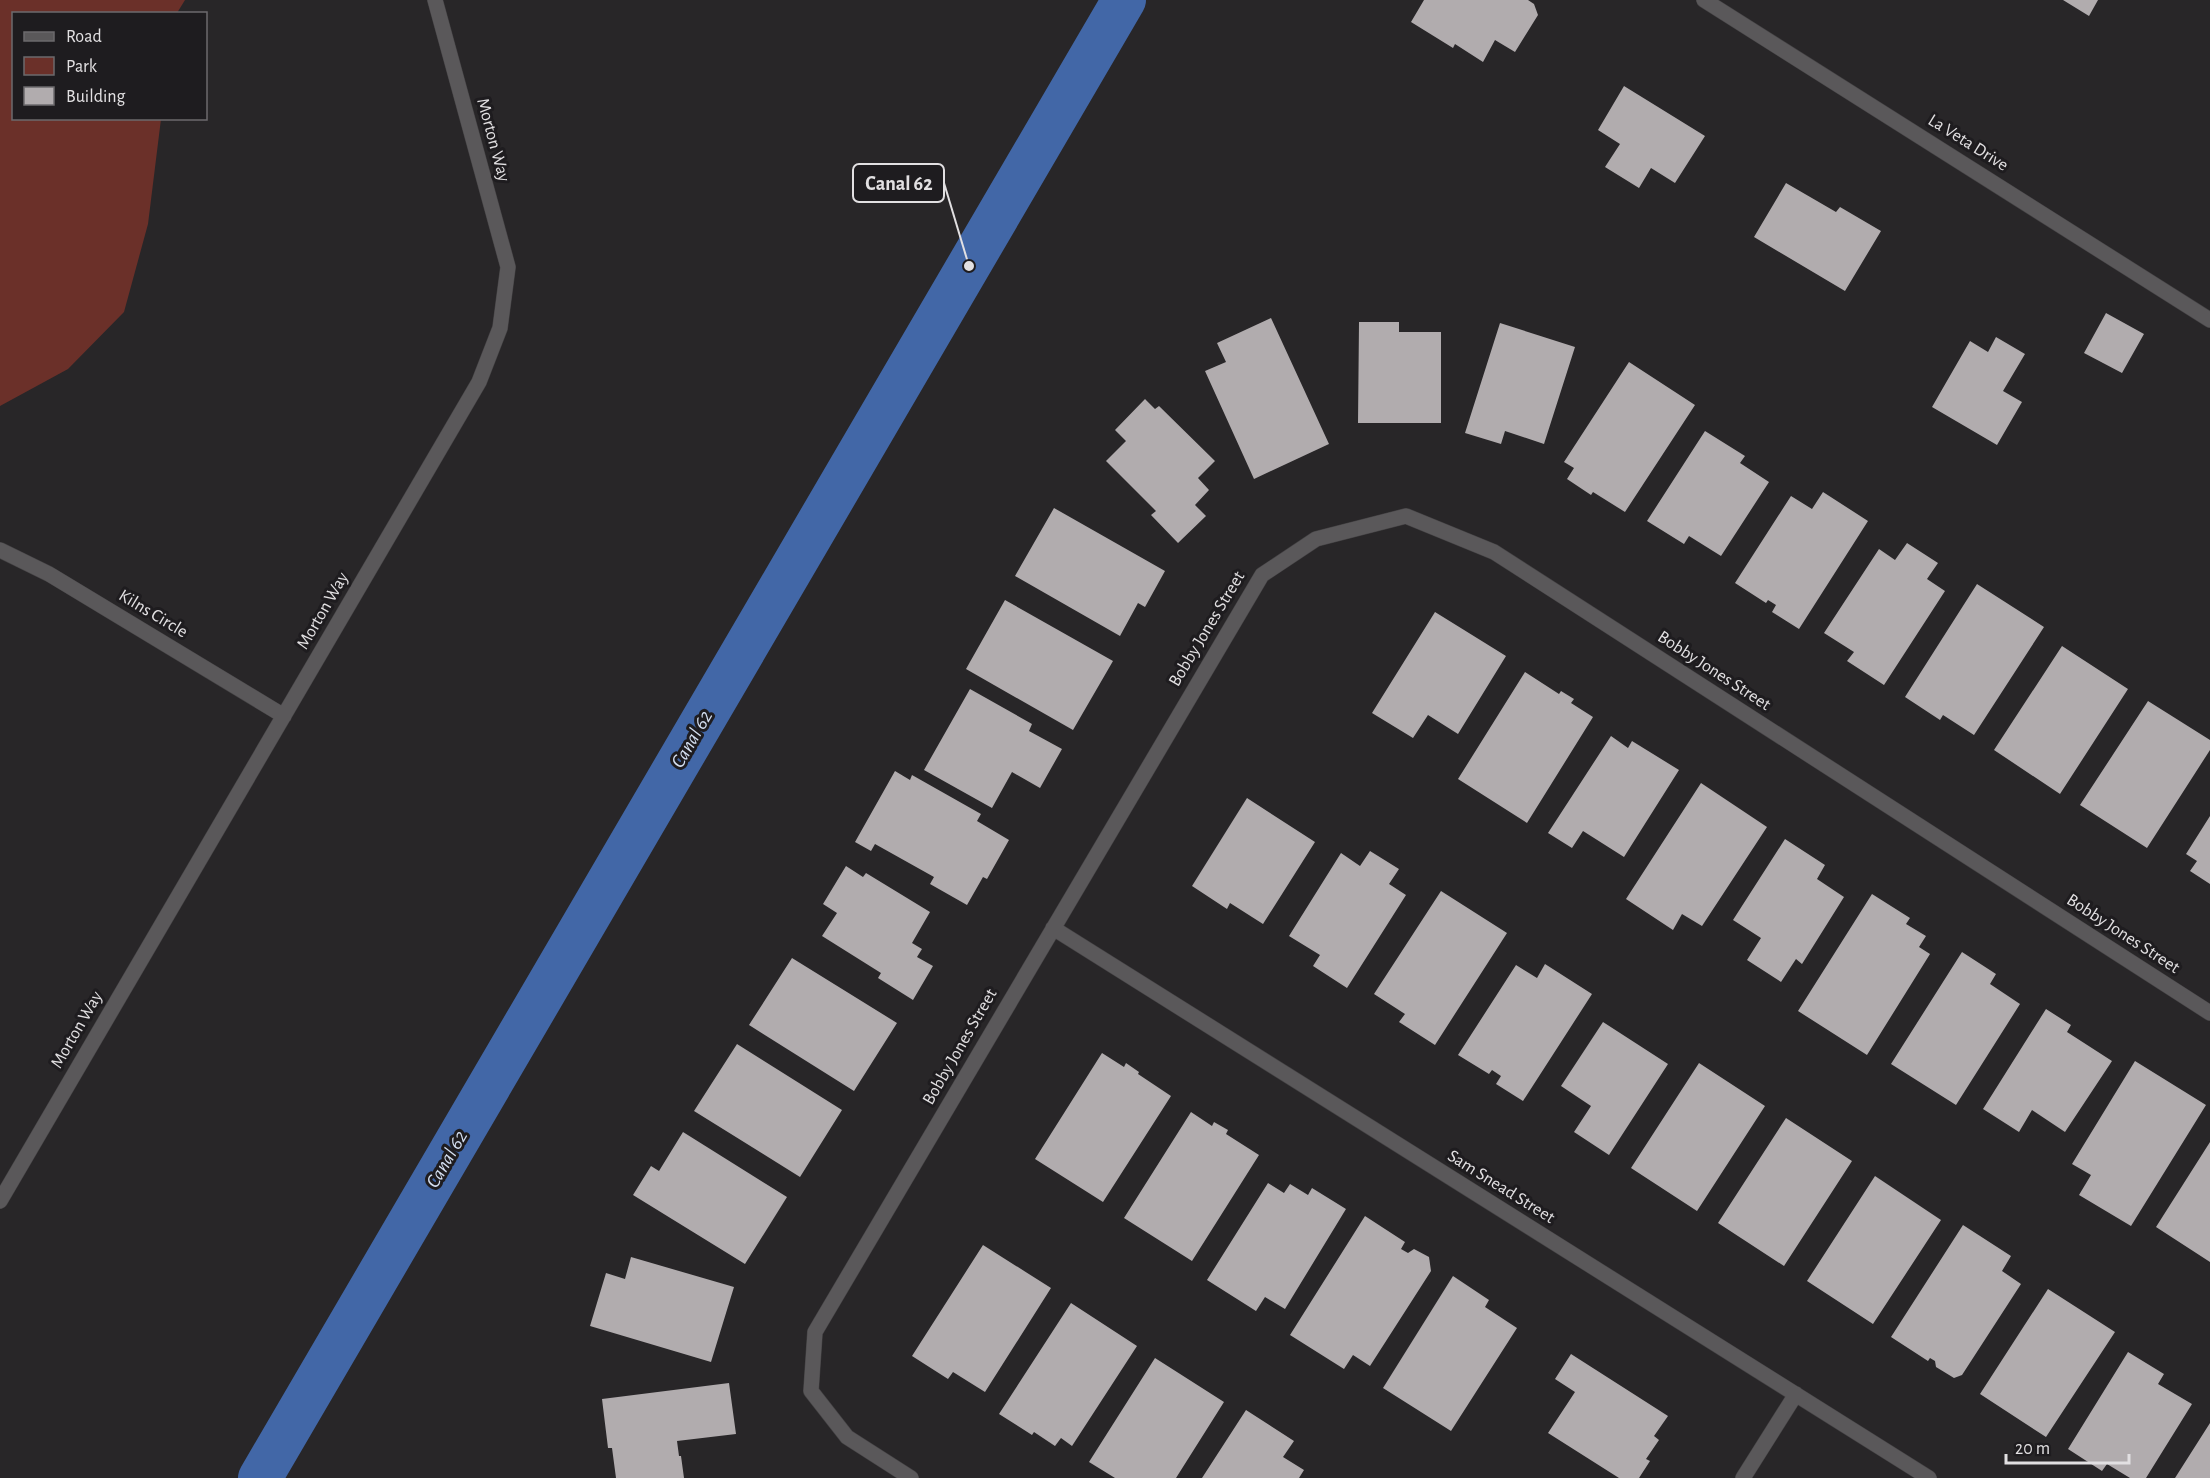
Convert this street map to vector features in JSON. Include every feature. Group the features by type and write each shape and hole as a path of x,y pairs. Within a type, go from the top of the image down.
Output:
{"street":[{"name":"Morton Way","path":"0,1201 479,382 500,328 508,267 435,0"},
{"name":"La Veta Drive","path":"1704,0 2210,320"},
{"name":"Bobby Jones Street","path":"911,1478 847,1437 811,1391 815,1332 1262,575 1316,539 1406,516 1494,552 2210,1013"},
{"name":"Kilns Circle","path":"0,550 49,574 284,716"},
{"name":"Sam Snead Street","path":"1053,928 1929,1478"},
{"path":"1743,1478 1796,1395"}],"green space":[{"path":"0,0 185,0 178,12 12,12 12,120 161,120 148,224 124,312 68,369 0,406"}],"building":[{"path":"1424,0 1528,0 1534,4 1538,15 1515,52 1495,40 1483,62 1455,44 1453,48 1411,22"},
{"path":"2063,0 2098,0 2089,16"},
{"path":"1624,86 1705,136 1675,183 1651,168 1639,188 1605,167 1620,144 1598,130"},
{"path":"1786,183 1836,212 1840,207 1881,231 1845,291 1754,237"},
{"path":"2106,313 2144,334 2122,373 2084,353"},
{"path":"1271,318 1329,444 1254,479 1205,371 1226,362 1217,343"},
{"path":"1359,322 1399,322 1399,332 1441,332 1441,423 1358,423"},
{"path":"1500,323 1575,347 1544,444 1505,431 1501,444 1465,433"},
{"path":"1996,337 2025,354 2003,391 2022,402 1997,445 1932,407 1970,341 1988,352"},
{"path":"1629,362 1695,405 1625,512 1593,492 1591,495 1567,479 1574,468 1564,462"},
{"path":"1145,399 1155,409 1159,406 1215,461 1198,478 1209,490 1195,505 1206,516 1178,543 1151,515 1156,511 1106,461 1126,441 1115,430"},
{"path":"1705,431 1745,456 1740,463 1769,482 1721,556 1689,536 1684,544 1647,521"},
{"path":"1823,492 1868,521 1799,629 1772,612 1776,605 1768,600 1766,603 1735,583 1791,496 1812,509"},
{"path":"1054,508 1165,571 1145,607 1138,603 1120,636 1015,576"},
{"path":"1907,543 1938,563 1927,579 1945,591 1884,685 1847,661 1854,652 1824,633 1879,549 1895,560"},
{"path":"1977,584 2044,627 1974,735 1943,715 1940,720 1905,697"},
{"path":"1005,600 1113,661 1073,730 966,669"},
{"path":"1435,612 1506,656 1458,734 1428,715 1413,738 1372,713"},
{"path":"2062,646 2128,689 2060,794 1994,750"},
{"path":"1525,672 1559,694 1561,691 1574,699 1571,703 1593,717 1527,823 1458,779"},
{"path":"970,689 1032,724 1029,731 1062,749 1040,788 1012,772 992,808 924,770"},
{"path":"2148,701 2210,740 2210,750 2147,848 2080,805"},
{"path":"1611,736 1628,748 1632,741 1679,770 1624,857 1583,831 1572,848 1548,833"},
{"path":"895,771 910,780 912,775 981,814 977,821 1009,840 987,879 983,877 967,905 930,884 934,877 875,844 871,851 855,842"},
{"path":"1701,783 1767,827 1702,926 1682,914 1673,930 1626,899"},
{"path":"1247,798 1315,842 1263,924 1230,903 1227,909 1192,886"},
{"path":"2210,816 2210,884 2190,871 2197,861 2186,854"},
{"path":"1785,839 1825,865 1817,879 1844,897 1802,964 1796,959 1781,982 1747,960 1761,938 1733,920"},
{"path":"1370,851 1399,869 1389,884 1406,895 1347,988 1313,966 1320,955 1289,936 1341,853 1360,866"},
{"path":"846,866 863,877 866,873 930,912 912,943 922,949 917,957 933,966 913,1000 878,978 881,973 822,936 837,913 823,904"},
{"path":"1441,891 1507,933 1435,1045 1399,1022 1405,1014 1374,994"},
{"path":"1872,894 1910,918 1906,924 1926,936 1919,947 1930,954 1867,1055 1798,1011"},
{"path":"1962,952 1996,974 1990,984 2020,1004 1956,1105 1891,1064"},
{"path":"792,958 897,1023 854,1091 749,1025"},
{"path":"1545,964 1592,994 1523,1101 1496,1084 1501,1076 1492,1070 1489,1074 1458,1055 1516,965 1537,978"},
{"path":"2046,1009 2071,1025 2067,1032 2112,1061 2065,1132 2032,1110 2019,1132 1983,1109"},
{"path":"1603,1022 1668,1064 1609,1155 1574,1132 1591,1106 1561,1086"},
{"path":"737,1044 842,1110 800,1177 694,1111"},
{"path":"1102,1053 1124,1067 1126,1063 1171,1096 1103,1202 1035,1159"},
{"path":"2135,1061 2206,1105 2131,1226 2079,1195 2091,1175 2072,1164"},
{"path":"1699,1063 1765,1106 1697,1211 1631,1168"},
{"path":"1191,1112 1212,1126 1214,1122 1228,1130 1226,1134 1259,1155 1192,1261 1124,1218"},
{"path":"1786,1118 1852,1161 1784,1266 1718,1223"},
{"path":"683,1132 787,1197 745,1264 633,1195 651,1166 659,1171"},
{"path":"2210,1142 2210,1262 2156,1227"},
{"path":"1875,1176 1941,1220 1873,1324 1807,1281"},
{"path":"1268,1183 1284,1193 1290,1184 1308,1195 1312,1188 1346,1209 1285,1309 1265,1297 1256,1311 1207,1280"},
{"path":"1365,1216 1405,1242 1401,1249 1408,1253 1414,1249 1429,1257 1431,1271 1370,1366 1353,1355 1344,1369 1290,1335"},
{"path":"1963,1225 2011,1256 2002,1271 2021,1284 1962,1375 1954,1378 1936,1367 1935,1361 1930,1358 1928,1361 1891,1337"},
{"path":"983,1245 1051,1288 985,1392 953,1372 948,1379 912,1356"},
{"path":"631,1257 734,1287 711,1362 590,1326 606,1273 625,1279"},
{"path":"1453,1276 1489,1300 1485,1307 1517,1328 1451,1431 1383,1388"},
{"path":"2048,1289 2115,1332 2046,1437 1980,1394"},
{"path":"1071,1303 1137,1346 1072,1446 1061,1438 1055,1446 1034,1432 1032,1435 999,1414"},
{"path":"2128,1352 2164,1374 2158,1384 2192,1404 2146,1478 2130,1478 2107,1464 2102,1471 2068,1449"},
{"path":"1571,1354 1668,1416 1654,1436 1659,1440 1646,1459 1650,1461 1639,1478 1619,1478 1548,1433 1575,1392 1555,1379"},
{"path":"1155,1358 1224,1402 1176,1478 1115,1478 1089,1462"},
{"path":"729,1383 736,1434 677,1441 684,1478 616,1478 612,1448 608,1448 602,1399"},
{"path":"1246,1410 1294,1441 1283,1457 1304,1470 1299,1478 1202,1478"},
{"path":"2210,1423 2210,1478 2175,1478"}],"waterway":[{"name":"Canal 62","path":"260,1478 1124,0"}],"place":[{"name":"Canal 62","path":"969,266"}]}
